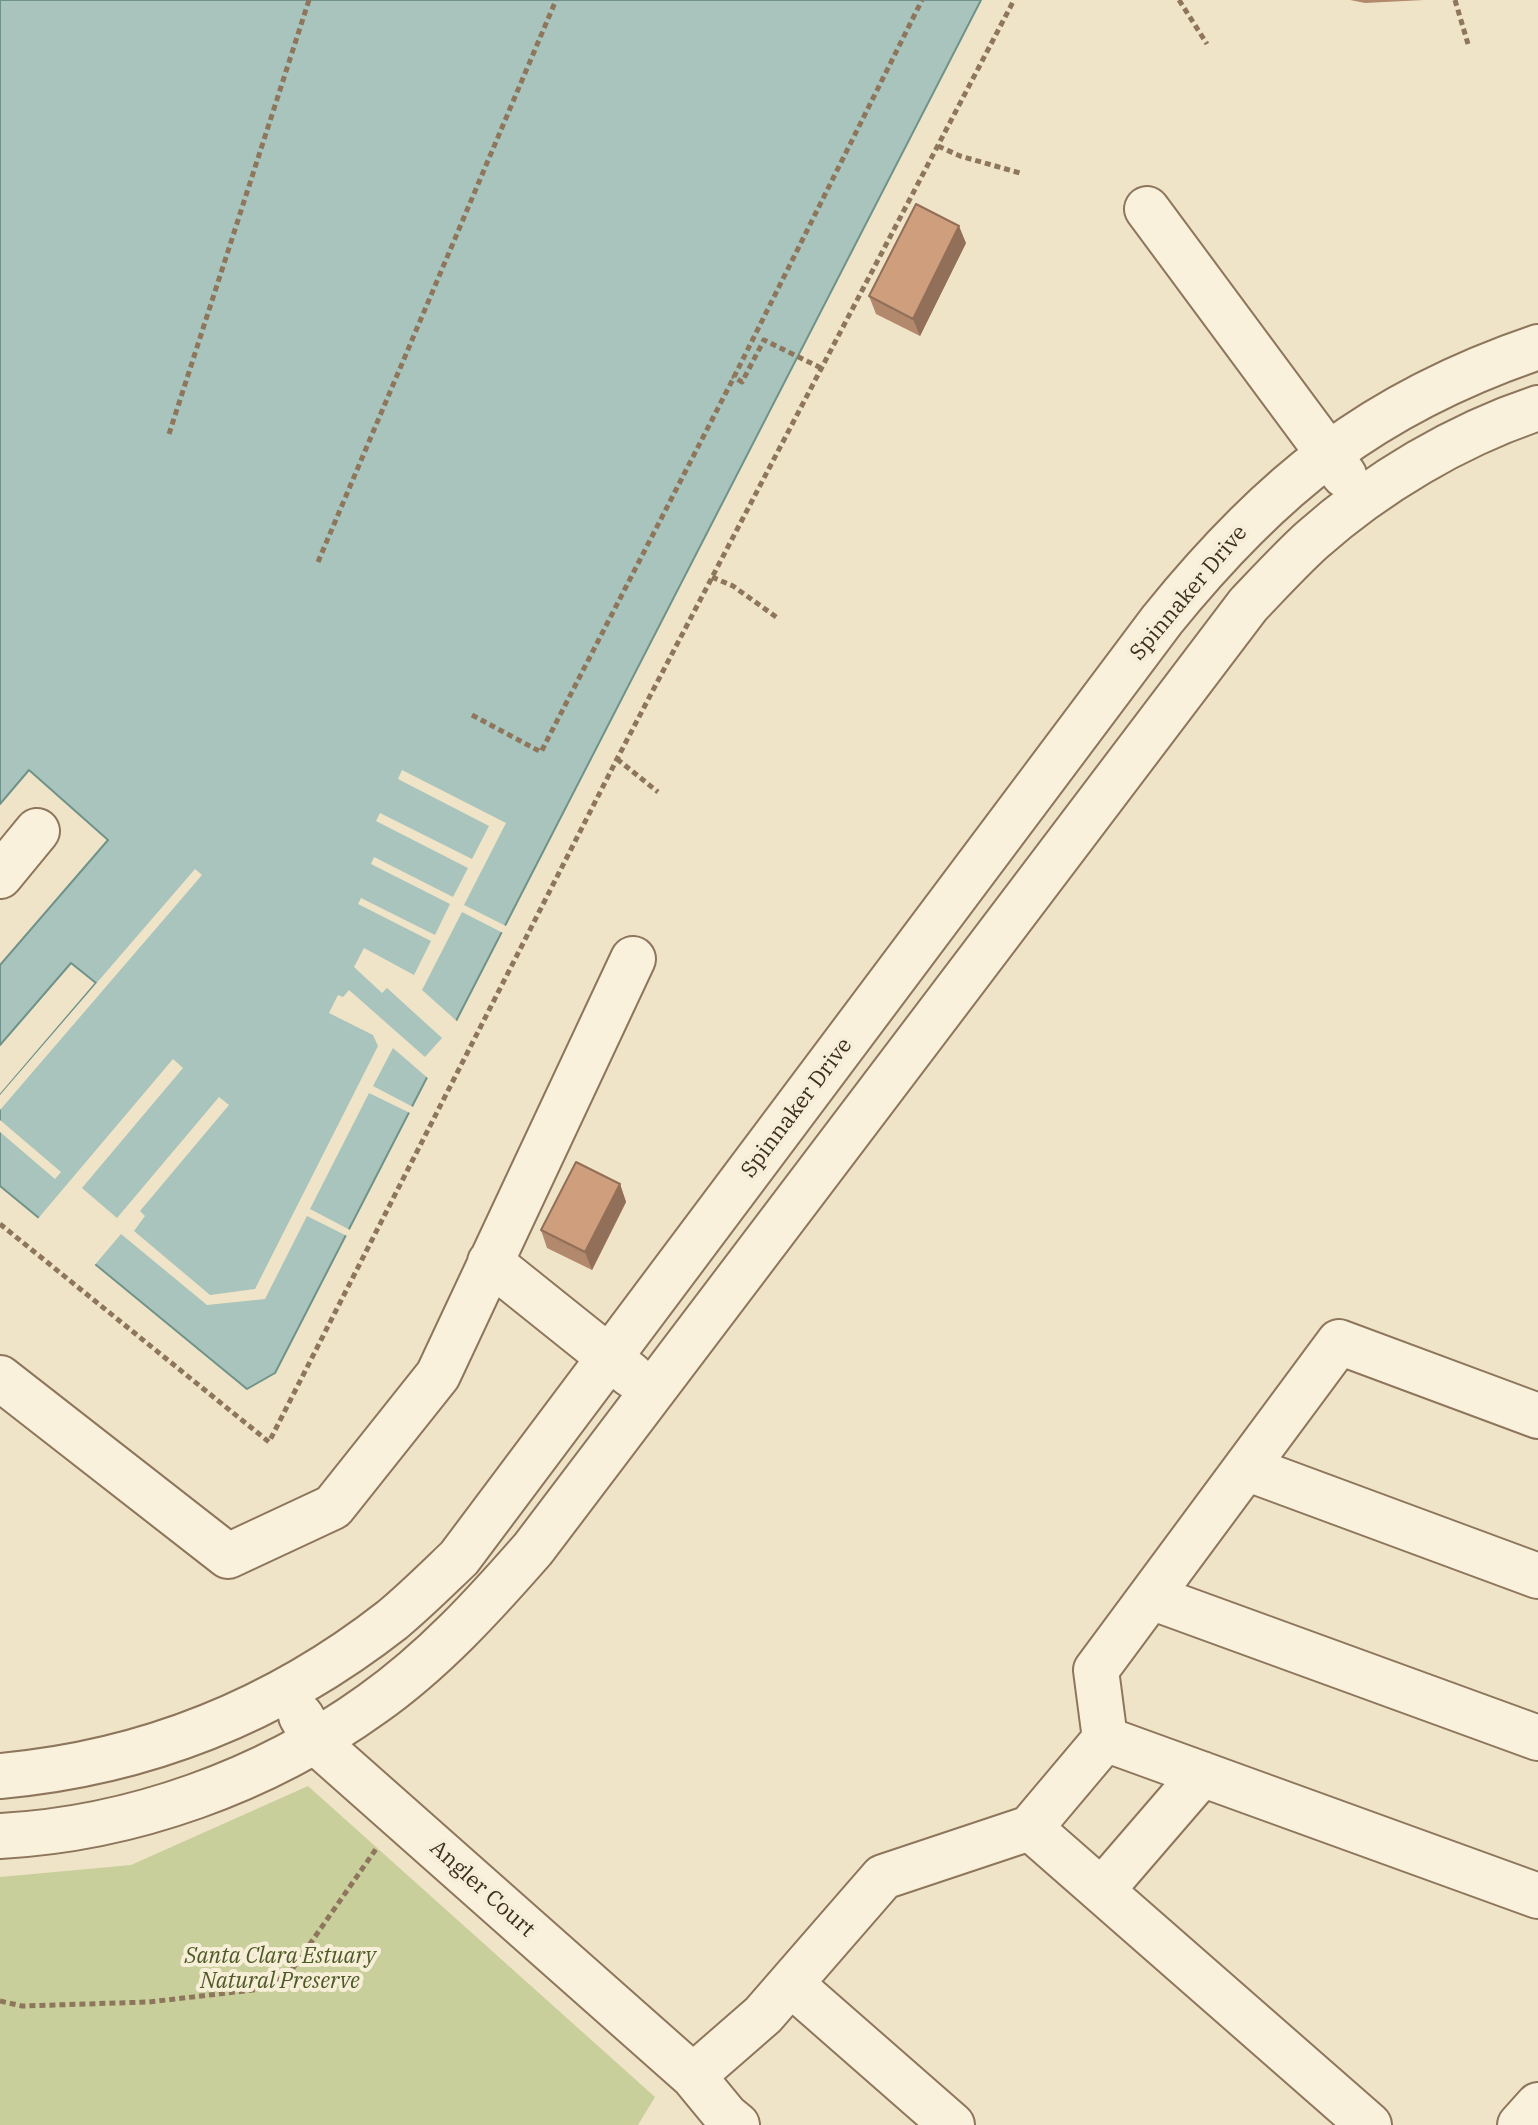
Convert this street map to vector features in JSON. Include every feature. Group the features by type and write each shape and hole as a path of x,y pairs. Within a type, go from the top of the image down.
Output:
{"street":[{"path":"1147,209 1362,500"},
{"name":"Spinnaker Drive","path":"0,1776 71,1768 139,1752 195,1733 285,1690 342,1657 394,1618 459,1558 1206,565 1269,500 1327,453 1403,404 1485,365 1538,347"},
{"path":"0,1836 89,1825 156,1810 273,1765 316,1742 373,1704 430,1658 493,1595 533,1549 1248,605 1311,541 1362,500 1441,451 1538,408"},
{"path":"0,876 37,831"},
{"path":"0,1378 228,1556 333,1507 438,1375 633,959"},
{"path":"490,1262 652,1391"},
{"path":"693,2076 763,2015 883,1877 1030,1828 1105,1739 1096,1670 1339,1342 1538,1416"},
{"path":"1246,1468 1538,1576"},
{"path":"1151,1597 1538,1738"},
{"name":"Angler Court","path":"285,1690 316,1742 693,2076 724,2122"},
{"path":"1105,1739 1538,1896"},
{"path":"1102,1890 1202,1774"},
{"path":"1030,1828 1369,2125"},
{"path":"791,1984 952,2125"},
{"path":"1520,2125 1538,2105"}],"path":[{"path":"169,434 309,0"},
{"path":"318,562 556,0"},
{"path":"472,715 541,752 734,377 922,0"},
{"path":"0,1224 269,1442 617,759 1014,0"},
{"path":"1179,0 1207,44"},
{"path":"1455,0 1468,44"},
{"path":"938,146 960,156 1020,173"},
{"path":"886,245 896,250"},
{"path":"734,377 742,382 764,340 821,368"},
{"path":"712,577 733,586 779,619"},
{"path":"617,759 658,792"},
{"path":"0,2001 22,2006 149,2002 262,1989 289,1974 400,1816"}],"green space":[{"name":"Santa Clara Estuary Natural Preserve","path":"308,1786 655,2097 638,2125 0,2125 0,1877 131,1865"}],"water":[{"path":"0,0 981,0 275,1373 247,1389 0,1186 0,1095 96,983 71,963 0,1045 0,965 108,840 29,770 0,804"}],"pier":[{"path":"402,770 506,823 464,905 508,927 505,934 462,912 422,990 459,1023 430,1080 393,1048 373,1086 415,1108 412,1114 369,1093 310,1209 352,1231 349,1237 307,1216 265,1299 207,1305 121,1234 93,1267 36,1221 173,1059 183,1068 82,1188 117,1218 219,1097 229,1105 140,1211 145,1216 134,1231 210,1295 255,1289 378,1046 373,1035 329,1013 338,995 343,997 349,990 425,1057 442,1038 387,988 382,993 354,967 364,948 414,975 431,941 358,904 361,898 435,935 450,904 371,864 374,857 453,897 468,868 376,821 380,813 472,859 489,826 398,779"},
{"path":"195,869 202,875 0,1110 0,1095"},
{"path":"0,1120 61,1172 55,1179 0,1132"}],"building":[{"path":"916,204 959,226 913,319 869,296"},
{"path":"576,1162 620,1184 585,1252 541,1230"}]}
